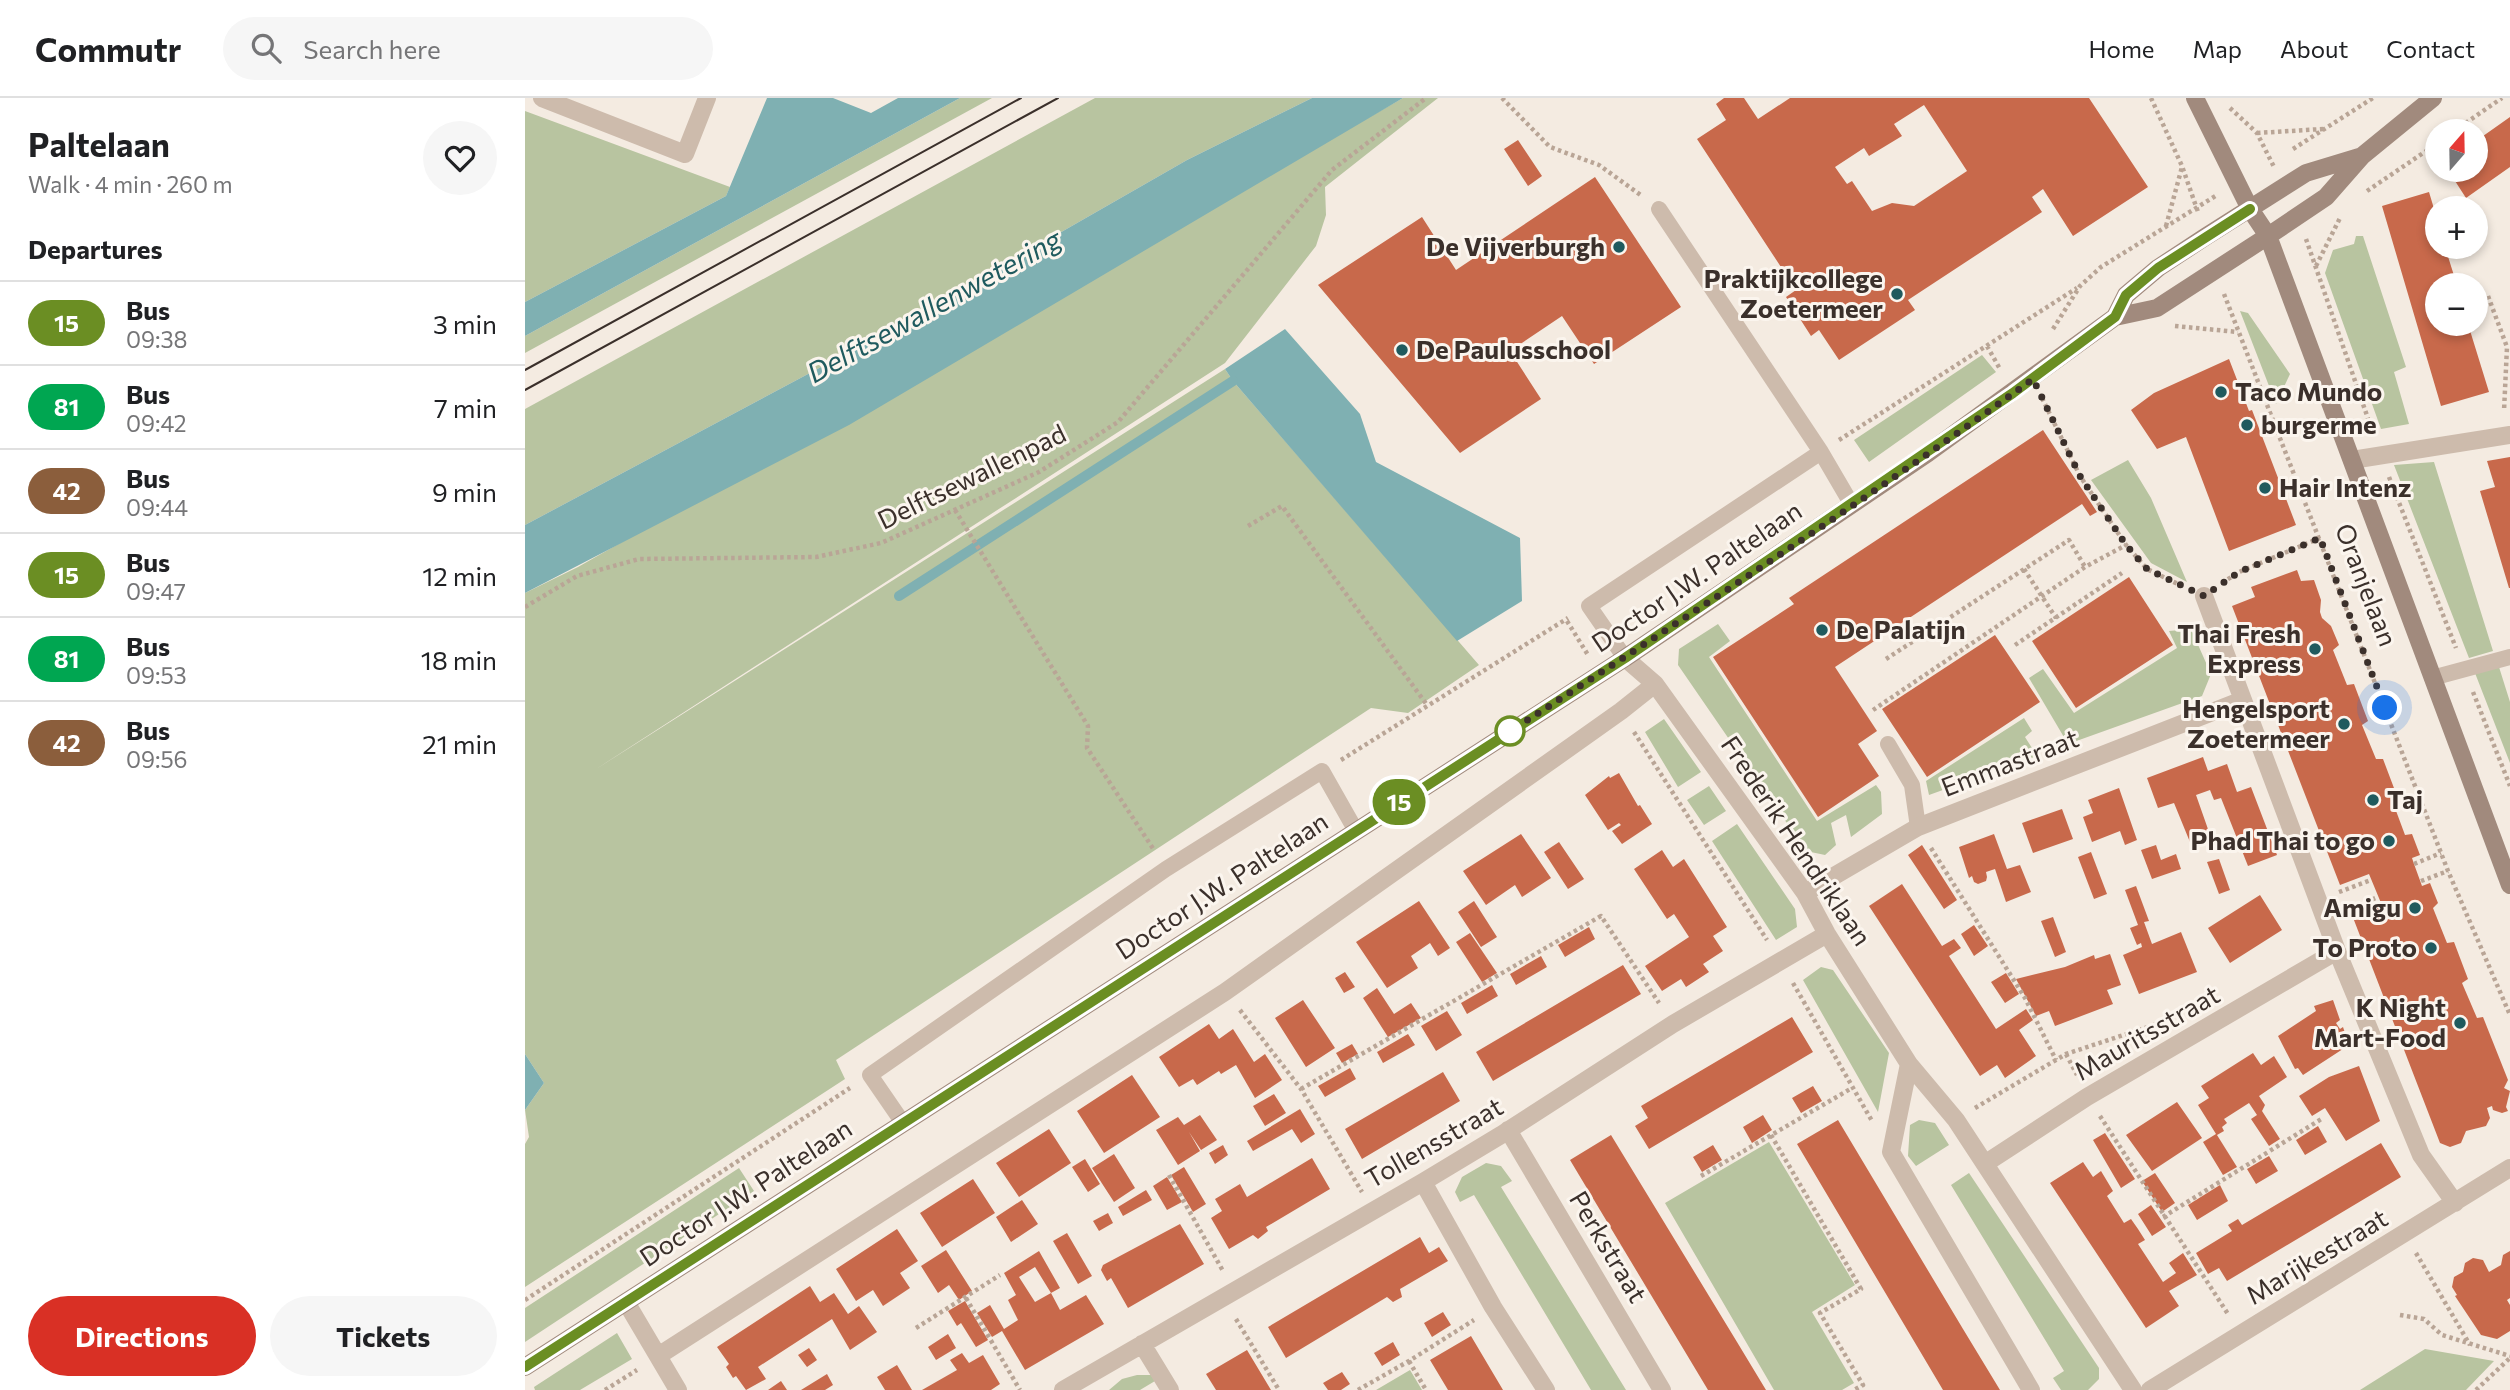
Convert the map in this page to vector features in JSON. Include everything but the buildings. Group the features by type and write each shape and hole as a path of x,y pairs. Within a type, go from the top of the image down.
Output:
{"street":[{"path":"542,98 685,154 707,98"},
{"name":"Oranjelaan","path":"2195,98 2250,209 2268,236 2510,885"},
{"path":"2362,156 2433,98"},
{"name":"Doctor J.W. Paltelaan","path":"2115,317 2126,295 2158,268 2205,237 2306,173 2362,156"},
{"name":"Doctor J.W. Paltelaan","path":"525,1367 1625,658 1852,505 2033,379 2115,317 2157,307 2268,236 2326,197 2362,156"},
{"path":"2352,460 2506,436"},
{"path":"2204,596 2337,951 2421,1155 2455,1203"},
{"name":"Frederik Hendriklaan","path":"1625,658 1655,684 1805,893 1827,934 1909,1064 1957,1119 2133,1390"},
{"path":"658,1356 1225,992 1621,711 1655,684"},
{"name":"Emmastraat","path":"1805,893 1918,827 2243,700"},
{"name":"Tollensstraat","path":"1071,1388 1372,1209 1423,1182 1673,1024 1827,934"},
{"name":"Mauritsstraat","path":"1986,1163 2087,1097 2337,951"},
{"path":"1909,1064 1891,1152 2031,1390"},
{"name":"Perkstraat","path":"1508,1130 1662,1390"},
{"name":"Marijkestraat","path":"2150,1390 2510,1168"},
{"path":"1423,1182 1493,1307 1546,1390"},
{"path":"626,1302 678,1390"},
{"path":"1142,1344 1170,1390"}],"lane":[{"path":"1659,209 1821,452 1852,505"},
{"path":"1625,658 1590,606 1821,452"},
{"path":"2432,678 2510,657"},
{"path":"1888,744 1912,785 1918,827"},
{"path":"903,1123 870,1075 1166,869 1322,771 1356,831"}],"path":[{"name":"Delftsewallenpad","path":"525,607 577,576 639,559 816,558 881,543 1039,472 1118,422 1332,170 1426,98"},
{"path":"1502,98 1550,147 1599,165 1659,209"},
{"path":"2151,98 2182,166 2205,237"},
{"path":"2472,119 2503,98"},
{"path":"2225,103 2257,133 2271,163"},
{"path":"2257,133 2324,129"},
{"path":"2166,227 2182,166"},
{"path":"1821,452 2080,286 2101,267 2197,209"},
{"name":"Oranjelaan","path":"2215,269 2448,871 2510,1016"},
{"path":"2046,340 2080,286"},
{"path":"2488,296 2507,347 2506,436"},
{"path":"2033,379 2080,476 2126,545 2147,569 2204,596 2239,572 2320,538"},
{"path":"1248,526 1282,506 1427,705"},
{"path":"955,510 1088,726 1087,748 1166,869"},
{"path":"1886,659 2069,540 2085,567"},
{"path":"1873,710 2085,567 2126,545"},
{"path":"2024,569 2056,618"},
{"path":"2015,645 2122,573"},
{"path":"1322,771 1590,606"},
{"path":"1566,620 1599,674"},
{"path":"1621,711 1780,960 1891,1152"},
{"path":"1918,827 2025,998 2056,1060"},
{"path":"2414,864 2441,853"},
{"path":"2421,881 2448,871"},
{"path":"2319,900 2371,880"},
{"path":"2325,917 2378,897"},
{"path":"1301,1089 1601,916 1673,1024"},
{"path":"1225,992 1301,1089 1372,1209"},
{"path":"1957,1119 2066,1054 2172,1019"},
{"path":"2066,1054 2087,1097 2241,1334"},
{"path":"525,1300 870,1075"},
{"path":"1701,1176 1852,1088"},
{"path":"2163,1217 2323,1118"},
{"path":"1771,1135 1861,1289 1820,1313 1863,1385 1854,1390"},
{"path":"1168,1175 1279,1390"},
{"path":"2405,1234 2470,1345"},
{"path":"916,1328 1000,1275"},
{"path":"966,1298 1020,1390"},
{"path":"1358,1390 1493,1307"},
{"path":"2400,1315 2424,1319 2442,1335 2510,1357 2476,1390"},
{"path":"605,1390 658,1356"},
{"path":"1409,1361 1426,1390"}],"green space":[{"path":"960,98 992,98 525,353 525,336"},
{"path":"1095,98 1312,98 1187,160 885,333 525,525 525,409"},
{"path":"1403,98 1438,98 1325,187 1326,215 1316,246 1225,363 593,771 1225,369 1479,665 1408,713 1371,708 836,1060 845,1079 525,1287 525,1144 529,1137 525,1110 544,1083 525,1054 525,593 578,567"},
{"path":"525,111 730,187 726,196 525,302"},
{"path":"2356,236 2363,236 2406,367 2394,372 2409,424 2381,429 2325,273 2333,250 2354,244"},
{"path":"2240,311 2248,313 2290,374 2276,404"},
{"path":"1982,355 1996,372 1869,462 1854,440"},
{"path":"2128,460 2151,498 2187,582 2151,563 2091,480"},
{"path":"2434,462 2493,651 2469,658 2394,465"},
{"path":"1718,624 1730,641 1709,657 1817,821 1876,785 1881,792 1882,814 1851,837 1846,815 1831,823 1836,845 1825,855 1806,851 1678,665 1679,649"},
{"path":"2191,629 2211,674 2202,696 2068,744 2029,678 2043,669 2074,713 2177,648 2169,631"},
{"path":"2499,667 2510,702 2510,763 2475,673"},
{"path":"2024,718 2032,731 2025,737 2037,756 1929,795 1926,781"},
{"path":"1664,719 1701,772 1678,787 1645,732"},
{"path":"1709,786 1726,811 1704,825 1687,800"},
{"path":"1737,824 1795,909 1797,927 1776,940 1712,841"},
{"path":"1821,967 1833,970 1889,1053 1878,1112 1803,980"},
{"path":"1919,1120 1935,1123 1949,1145 1916,1166 1908,1156 1910,1125"},
{"path":"1769,1142 1855,1285 1812,1312 1854,1383 1842,1390 1774,1390 1665,1203"},
{"path":"1486,1163 1501,1166 1512,1181 1501,1187 1626,1390 1591,1390 1474,1195 1460,1202 1455,1192 1462,1177"},
{"path":"739,1168 754,1191 525,1342 525,1308"},
{"path":"1969,1173 2099,1368 2099,1379 2088,1390 2061,1390 2053,1378 2064,1371 1951,1185"},
{"path":"617,1333 632,1359 580,1390 535,1390 534,1387"},
{"path":"2425,1349 2494,1361 2466,1390 2360,1390"},
{"path":"1410,1370 1422,1390 1376,1390"},
{"path":"1151,1375 1155,1381 1140,1390 1109,1390 1122,1379"}],"water":[{"path":"767,98 833,98 871,113 898,98 960,98 525,336 525,302 726,196"},
{"name":"Delftsewallenwetering","path":"1312,98 1403,98 849,425 525,593 525,525 885,333 1187,160"},
{"path":"1285,329 1360,414 1376,462 1520,538 1522,601 1457,641 1225,369"},
{"path":"525,1054 544,1083 525,1110"}],"waterway":[{"path":"899,596 1233,381"}],"tram line":[{"path":"525,370 1021,98"},
{"path":"525,390 1058,98"}],"bus line":[{"name":"15","path":"525,1367 1625,658 2013,393 2115,317 2126,295 2158,268 2250,209"}],"place":[{"name":"De Vijverburgh","path":"1619,247"},
{"name":"Praktijkcollege Zoetermeer","path":"1897,294"},
{"name":"De Paulusschool","path":"1402,350"},
{"name":"Taco Mundo","path":"2221,392"},
{"name":"burgerme","path":"2247,425"},
{"name":"Hair Intenz","path":"2265,488"},
{"name":"De Palatijn","path":"1822,630"},
{"name":"Thai Fresh Express","path":"2315,649"},
{"name":"Hengelsport Zoetermeer","path":"2344,724"},
{"name":"Taj","path":"2373,800"},
{"name":"Phad Thai to go","path":"2389,841"},
{"name":"Amigu","path":"2415,908"},
{"name":"To Proto","path":"2431,948"},
{"name":"K Night Mart-Food","path":"2460,1023"}],"route":[{"path":"1510,731 1503,736 1625,658 2033,379 2080,476 2126,545 2147,569 2204,596 2239,572 2320,538 2385,708"}]}
